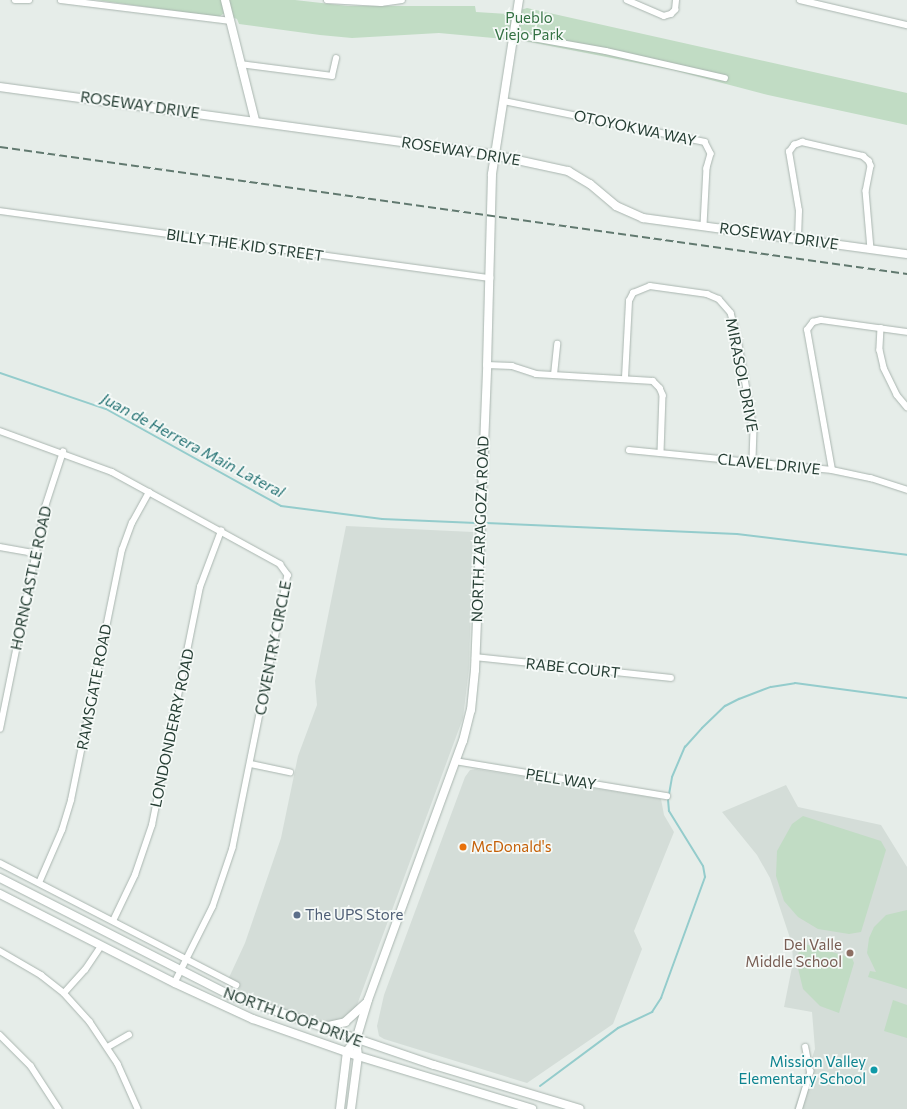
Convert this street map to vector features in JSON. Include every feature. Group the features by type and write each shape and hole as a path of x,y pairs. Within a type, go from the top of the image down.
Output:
{"main road":[{"path":"225,0 255,120"},
{"name":"NORTH ZARAGOZA ROAD","path":"347,1051 356,1040 368,1000 455,761 471,710 475,657 494,155 516,35 519,0"},
{"name":"ROSEWAY DRIVE","path":"0,87 255,120 494,155 568,171 590,184 616,206 636,216 907,254"},
{"name":"NORTH LOOP DRIVE","path":"0,878 232,996 356,1040 580,1109"},
{"name":"NORTH LOOP DRIVE","path":"0,894 100,946 253,1019 358,1056 532,1109"},
{"path":"321,1028 345,1022 368,1000"},
{"name":"NORTH ZARAGOZA ROAD","path":"351,1109 358,1056 356,1040"},
{"path":"340,1109 347,1051"},
{"path":"492,1096 497,1084"}],"street":[{"path":"15,0 29,0"},
{"path":"61,0 231,21"},
{"path":"327,0 381,3 402,0"},
{"path":"627,0 664,16 671,14 675,10 676,0"},
{"path":"800,0 907,25"},
{"path":"516,35 606,51 724,78"},
{"path":"240,64 332,76 336,58"},
{"name":"OTOYOKWA WAY","path":"504,101 705,142 711,154 707,168 704,226"},
{"path":"798,239 799,211 789,152 794,145 802,142 863,156 869,161 871,166 866,191 871,249"},
{"name":"BILLY THE KID STREET","path":"0,211 490,278"},
{"name":"MIRASOL DRIVE","path":"625,378 629,301 632,293 650,286 708,294 719,299 731,313 738,339 754,430 753,463"},
{"path":"832,470 807,330 813,322 821,320 907,332"},
{"path":"881,328 880,350 884,368 898,395 907,407"},
{"path":"554,375 557,344"},
{"path":"487,365 507,365 536,374 648,380 660,388 664,398 661,453"},
{"name":"COVENTRY CIRCLE","path":"0,431 94,464 149,492 280,564 288,575 251,764 227,868 213,907 175,983"},
{"name":"CLAVEL DRIVE","path":"629,450 832,470 871,478 907,490"},
{"name":"HORNCASTLE ROAD","path":"0,729 35,554 49,494 63,452"},
{"name":"RAMSGATE ROAD","path":"39,883 62,830 71,800 122,550 132,523 149,492"},
{"name":"LONDONDERRY ROAD","path":"113,921 138,868 150,832 200,587 221,532"},
{"path":"0,547 35,554"},
{"name":"RABE COURT","path":"475,657 671,678"},
{"name":"PELL WAY","path":"455,761 667,796"},
{"path":"251,764 290,772"},
{"path":"0,863 236,984"},
{"path":"64,993 85,970 100,946"},
{"path":"0,951 30,967 64,993 108,1047 128,1082 138,1109"},
{"path":"0,1035 31,1066 58,1109"},
{"path":"108,1047 129,1035"},
{"path":"799,1109 810,1072 805,1047"}],"shaded area":[{"path":"346,526 473,532 469,669 463,718 357,1005 347,1018 324,1023 250,998 226,984 245,943 281,838 298,756 317,705 315,681"},
{"path":"476,769 661,799 664,815 674,832 634,931 642,949 613,1024 527,1083 384,1039 379,1036 377,1026 384,995 465,777 470,770"},
{"name":"Del Valle Middle School","path":"786,785 798,807 881,825 907,867 907,1109 794,1109 815,1049 812,1012 784,1007 793,962 792,944 770,878 757,855 722,812"}],"green space":[{"name":"Pueblo Viejo Park","path":"96,0 295,0 348,6 475,6 476,12 508,14 527,8 907,93 907,125 768,95 673,70 525,41 439,33 352,38 320,35 239,24 237,19 223,14 219,17"},
{"path":"803,816 881,841 886,850 861,932 849,934 818,929 798,917 784,901 776,876 777,851 792,824"},
{"path":"907,910 907,989 868,977 870,971 876,972 867,953 869,938 874,927 886,915"},
{"path":"802,943 852,958 854,963 839,1013 820,1006 803,989 796,960"},
{"path":"893,1000 907,1005 907,1038 884,1031"}],"waterway":[{"name":"Juan de Herrera Main Lateral","path":"0,373 106,409 281,506 382,519 476,523"},
{"path":"486,523 737,534 907,555"},
{"path":"540,1086 618,1028 652,1012 661,998 705,877 703,866 669,811 668,800 672,777 685,747 702,728 725,706 739,699 771,687 795,683 907,698"}],"railway":[{"path":"0,147 907,274"}],"place":[{"name":"McDonald's","path":"463,847"},
{"name":"The UPS Store","path":"297,915"},
{"name":"Del Valle Middle School","path":"850,953"},
{"name":"Mission Valley Elementary School","path":"874,1070"}]}
